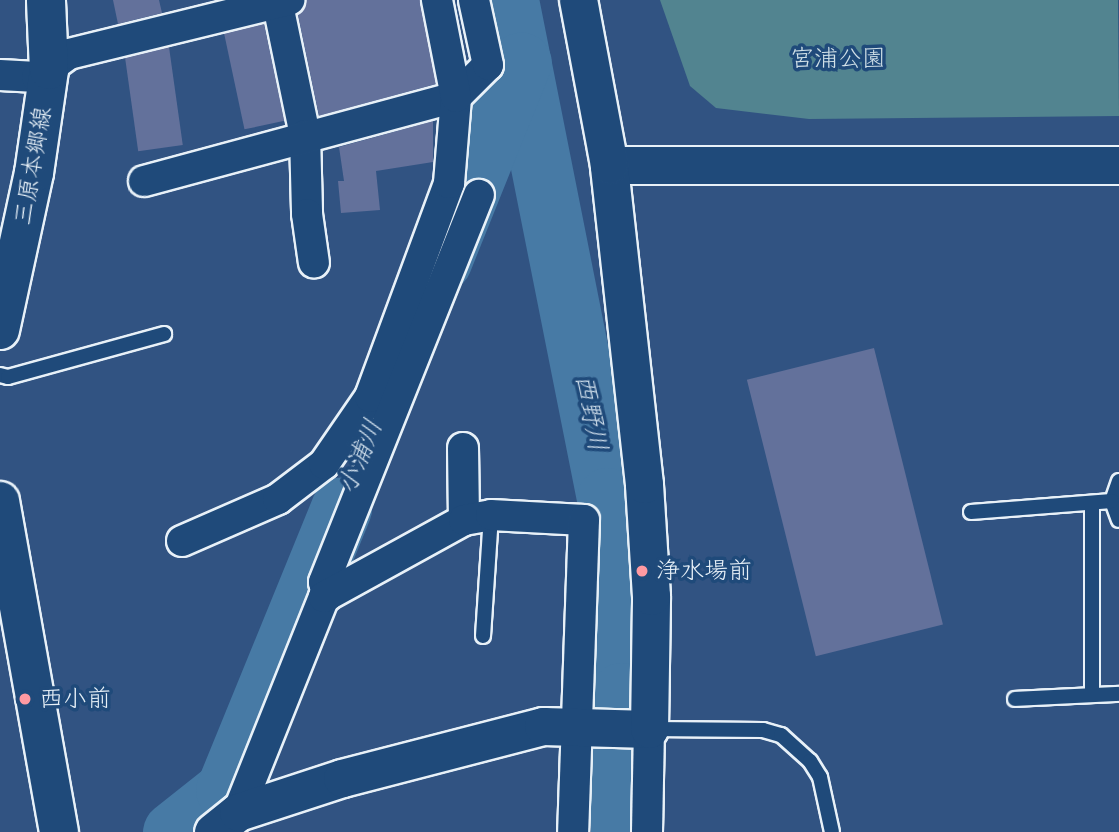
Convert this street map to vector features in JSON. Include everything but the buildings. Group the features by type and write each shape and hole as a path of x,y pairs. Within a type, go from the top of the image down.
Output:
{"main road":[{"name":"三原本郷線","path":"0,330 34,173 49,70 46,0"},
{"path":"0,502 59,832"}],"street":[{"path":"182,541 278,499 324,464 370,397 449,183 456,97 438,0"},
{"path":"144,181 305,135 456,97 488,65 474,0"},
{"path":"578,0 608,165 644,484 651,596 647,832"},
{"path":"0,75 37,77 69,54 281,1 305,135 307,214 314,262"},
{"path":"608,165 1119,165"},
{"path":"226,822 327,596 324,582 479,195"},
{"path":"463,448 478,517"},
{"path":"327,596 478,517 584,520 574,730 573,832"},
{"path":"226,822 342,778 543,726 574,730 649,729"}],"lane":[{"path":"0,375 8,377 164,334"},
{"path":"1119,481 1112,501 1119,520"},
{"path":"971,512 1112,501"},
{"path":"1091,695 1092,503"},
{"path":"478,517 483,636"},
{"path":"1016,699 1119,694"},
{"path":"649,729 763,730 782,735 810,761 820,777 832,832"}],"green space":[{"name":"宮浦公園","path":"660,0 1118,0 1119,116 809,119 716,108 690,86"}],"waterway":[{"name":"西野川","path":"508,0 607,498 621,693 621,832"},
{"name":"小浦川","path":"441,261 521,62"},
{"name":"小浦川","path":"173,832 226,790 341,508"}],"place":[{"name":"浄水場前","path":"642,571"},
{"name":"西小前","path":"25,699"}]}
